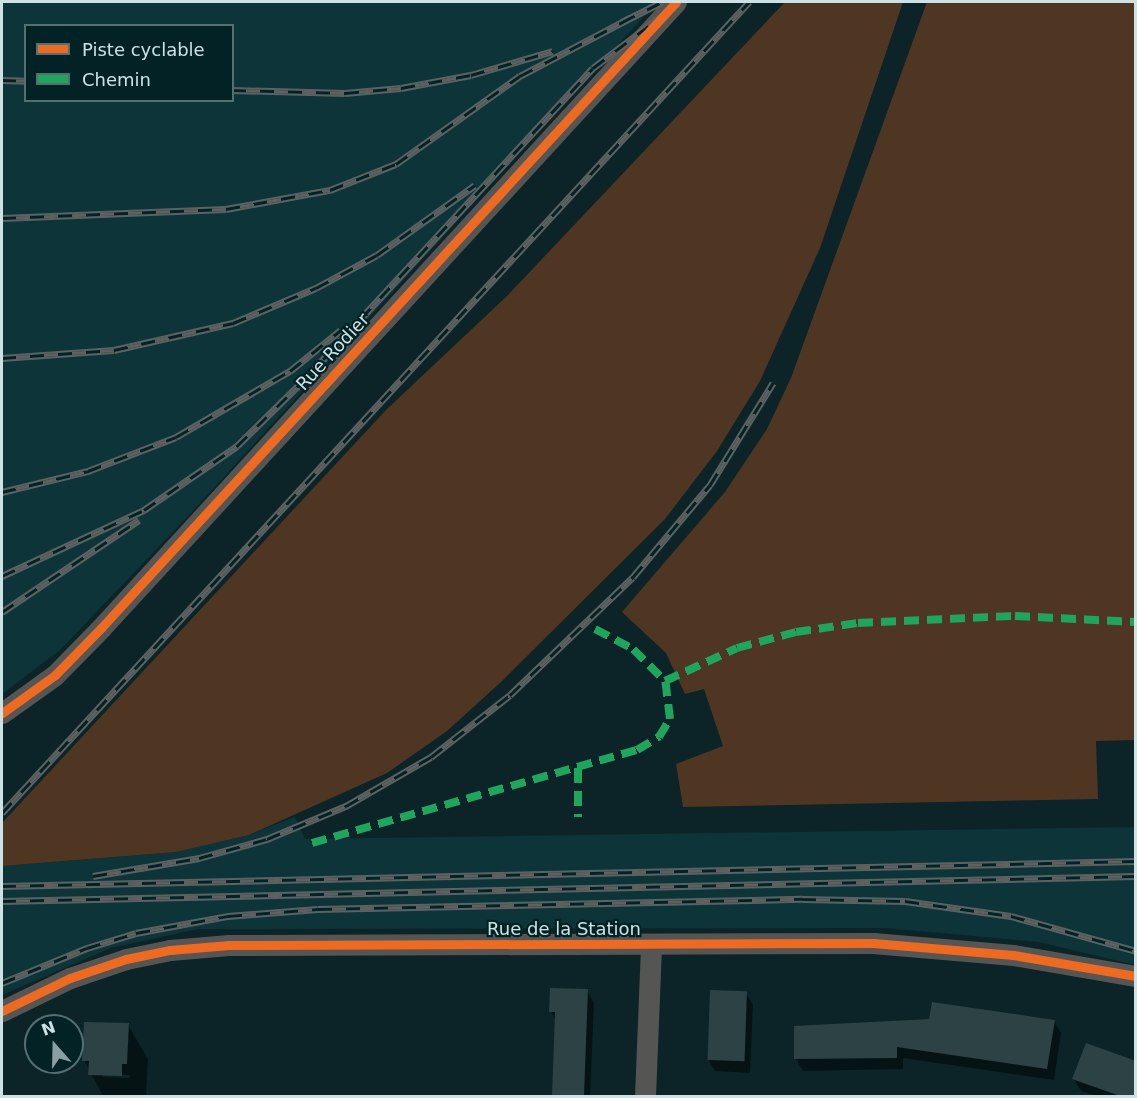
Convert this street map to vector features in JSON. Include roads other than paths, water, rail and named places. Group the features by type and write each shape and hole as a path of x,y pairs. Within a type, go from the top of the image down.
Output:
{"street":[{"name":"Rue Rodier","path":"2,713 55,675 101,628 676,2"},
{"path":"645,1096 651,945"},
{"name":"Rue de la Station","path":"2,1011 102,966 200,946 920,946 1013,955 1136,976"}],"railway":[{"path":"622,22 662,2"},
{"path":"2,576 144,510 237,446 304,380 593,68 680,2"},
{"path":"2,813 749,2"},
{"path":"2,218 226,209 330,190 396,164 520,76 628,19"},
{"path":"234,90 345,93 401,88 471,75 553,51"},
{"path":"2,80 24,81"},
{"path":"2,358 114,350 233,323 316,288 377,255 475,185"},
{"path":"2,492 88,471 176,437 290,371 341,330"},
{"path":"93,876 199,858 267,839 346,806 431,757 510,695 633,577 710,485 773,383"},
{"path":"2,612 139,520"},
{"path":"2,886 1136,861"},
{"path":"2,901 1136,876"},
{"path":"2,983 87,948 136,933 228,916 318,909 802,899 905,901 1011,916 1136,951"}]}
